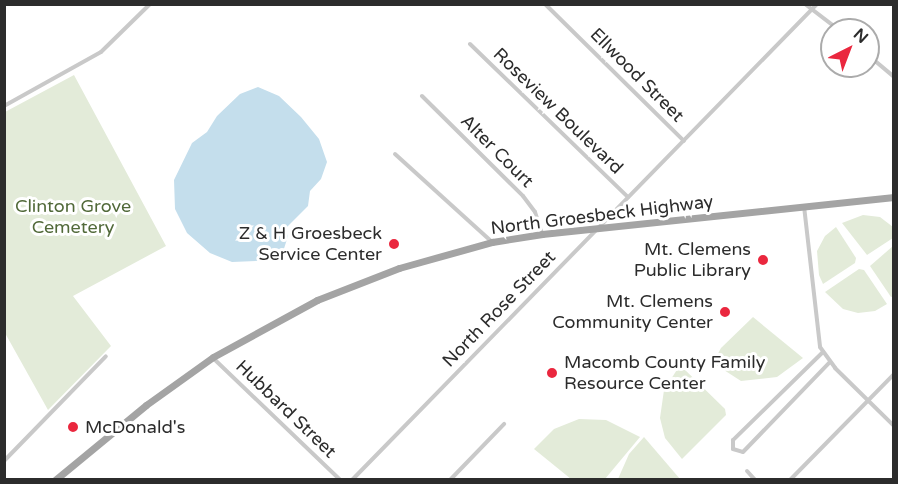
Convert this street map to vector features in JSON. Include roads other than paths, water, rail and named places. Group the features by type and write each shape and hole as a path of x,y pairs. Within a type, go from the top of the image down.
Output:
{"main road":[{"name":"North Groesbeck Highway","path":"55,480 146,405 213,357 288,314 399,268 492,242 542,234 894,197"}],"street":[{"path":"4,106 95,57 150,4"},
{"name":"Ellwood Street","path":"545,4 684,141"},
{"path":"722,4 728,4"},
{"path":"805,4 814,6 826,18"},
{"name":"North Rose Street","path":"352,480 814,6"},
{"name":"Roseview Boulevard","path":"470,44 628,197"},
{"path":"880,65 894,76"},
{"name":"Alter Court","path":"422,96 523,196 535,212 542,234"},
{"path":"395,154 492,242"},
{"path":"804,206 818,336 823,352 830,362 894,426"},
{"path":"823,352 733,440 733,449 743,452 830,362"},
{"path":"4,461 105,356"},
{"name":"Hubbard Street","path":"213,357 340,480"},
{"path":"789,480 894,374"},
{"path":"450,480 504,424"},
{"path":"747,471 755,480"}],"water":[{"path":"258,87 279,96 301,117 319,139 327,162 321,179 310,191 308,206 285,229 288,236 282,255 276,260 232,262 210,253 187,233 175,209 174,180 192,143 207,132 217,116 240,94"}],"place":[{"name":"Z & H Groesbeck Service Center","path":"394,244"},
{"name":"Mt. Clemens Public Library","path":"763,260"},
{"name":"Mt. Clemens Community Center","path":"725,312"},
{"name":"Macomb County Family Resource Center","path":"552,373"},
{"name":"McDonald's","path":"73,427"}],"park label":[{"name":"Clinton Grove Cemetery","path":"73,217"}]}
